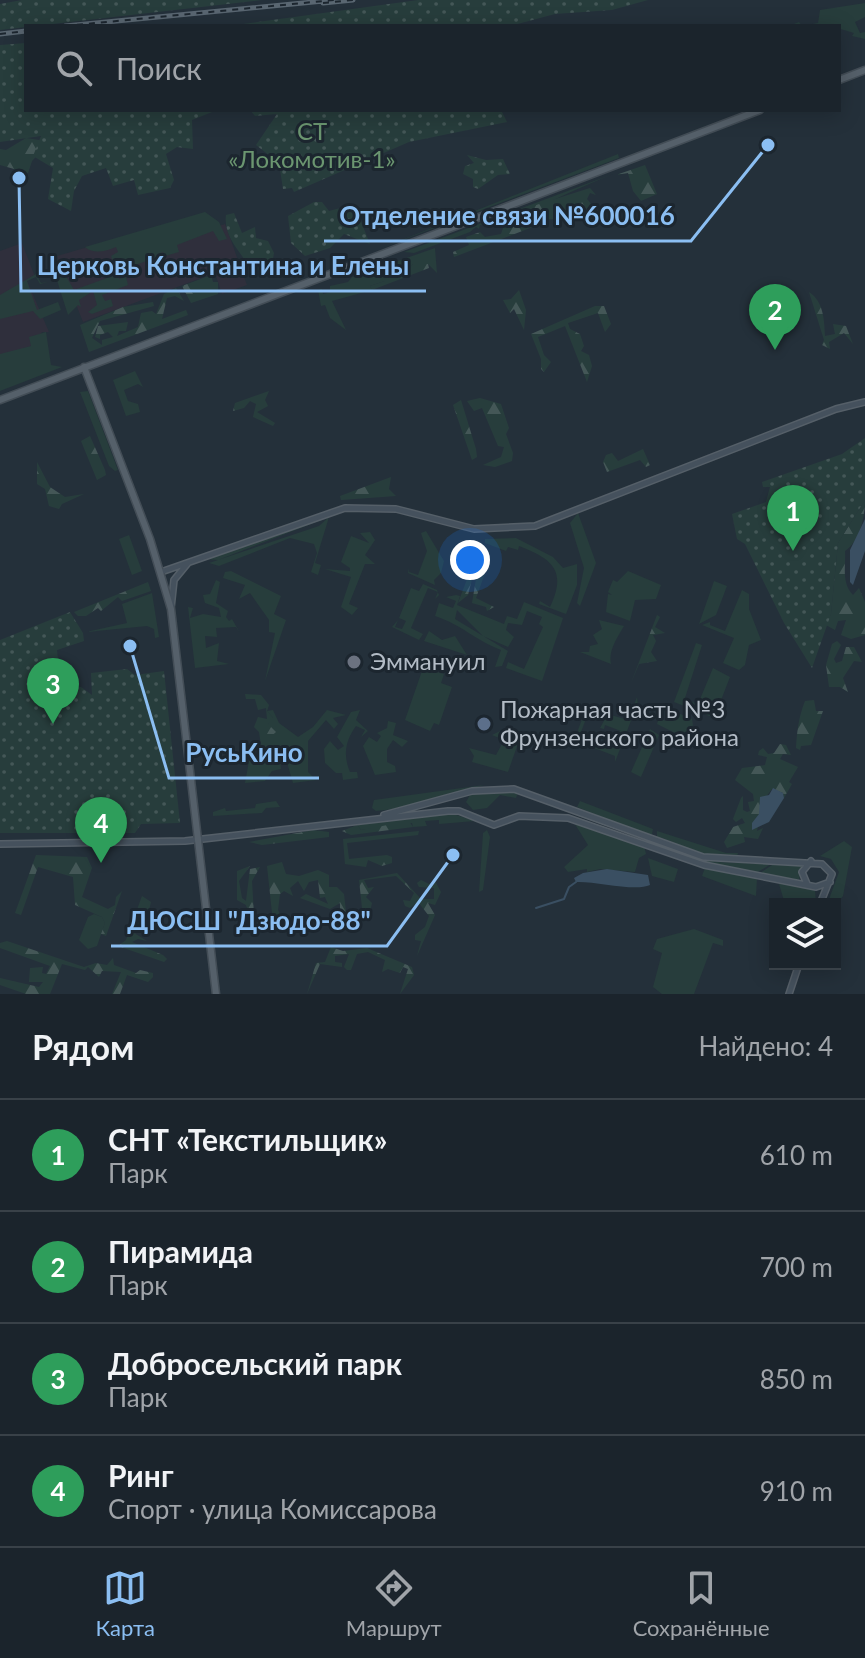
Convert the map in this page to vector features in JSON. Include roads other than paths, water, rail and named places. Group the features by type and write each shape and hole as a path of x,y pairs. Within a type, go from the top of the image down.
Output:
{"main road":[{"path":"841,79 865,70"},
{"path":"0,400 755,112"},
{"path":"84,367 161,572 171,609 216,994"},
{"path":"161,572 319,515 354,507 396,509 474,529 522,529 836,409 865,402"},
{"path":"171,609 176,574 191,561"},
{"path":"379,817 472,791 514,789 703,857 811,861 828,867 830,882 823,898"},
{"path":"0,844 198,840 379,817 459,811 494,825 519,816 554,815 595,824 713,868 816,887 830,882"},
{"path":"807,885 802,872 811,861"},
{"path":"816,887 820,898"},
{"path":"789,994 797,970"}],"waterway":[{"path":"536,908 564,899 569,887 576,882"}],"railway":[{"path":"86,24 334,0"},
{"path":"323,3 353,0"},
{"path":"0,34 24,31"}],"place":[{"name":"Отделение связи №600016","path":"768,145"},
{"name":"Церковь Константина и Елены","path":"19,178"},
{"name":"Пирамида","path":"775,350"},
{"name":"СНТ «Текстильщик»","path":"793,551"},
{"name":"РусьКино","path":"130,646"},
{"name":"Эммануил","path":"354,662"},
{"name":"Добросельский парк","path":"53,724"},
{"name":"Пожарная часть №3 Фрунзенского района","path":"484,724"},
{"name":"ДЮСШ \"Дзюдо-88\"","path":"453,855"},
{"name":"Ринг","path":"101,863"}],"park label":[{"name":"СТ «Локомотив-1»","path":"312,146"}]}
